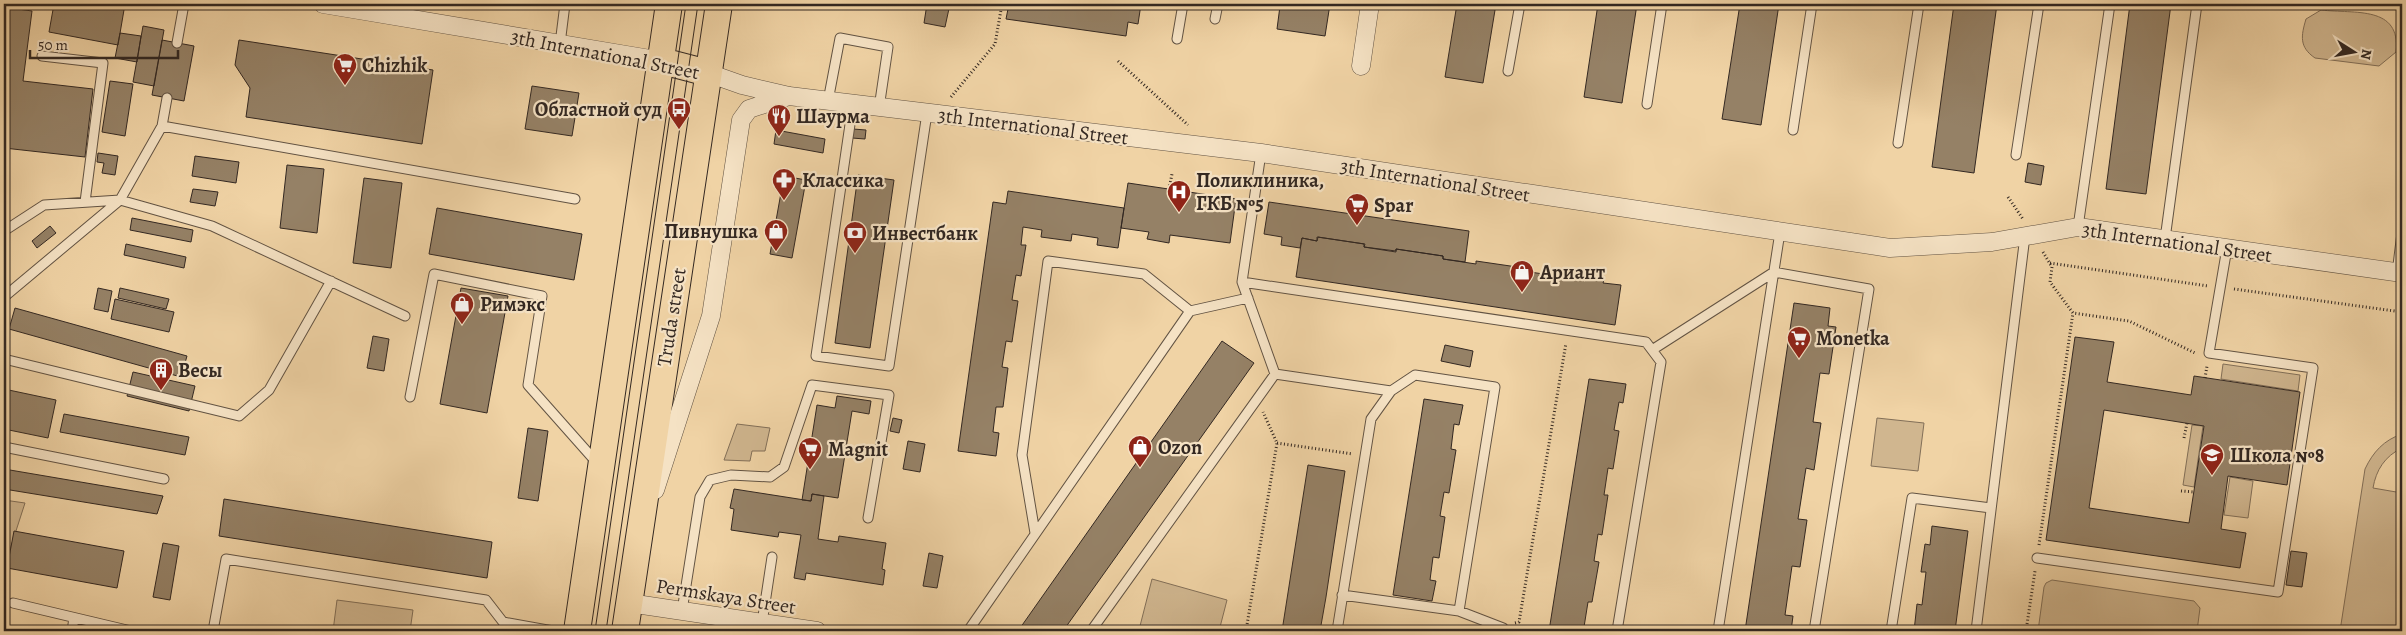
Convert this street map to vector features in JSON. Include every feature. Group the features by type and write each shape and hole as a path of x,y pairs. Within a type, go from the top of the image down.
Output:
{"main road":[{"path":"577,631 669,4"},
{"name":"Truda street","path":"624,631 719,4"},
{"name":"3th International Street","path":"662,61 708,73"}],"street":[{"name":"3th International Street","path":"323,4 402,10 560,44 662,61"},
{"path":"1361,66 1370,4"},
{"name":"3th International Street","path":"708,73 742,86 789,96 1262,153 1890,248 1992,242 2078,227 2399,273"},
{"path":"637,548 711,316 742,120 749,109 789,96"},
{"name":"Permskaya Street","path":"629,603 682,611 727,625 762,623 817,631"}],"lane":[{"path":"177,42 184,4"},
{"path":"560,44 565,4"},
{"path":"1177,39 1183,4"},
{"path":"1215,19 1218,4"},
{"path":"1508,71 1520,4"},
{"path":"1647,104 1662,4"},
{"path":"1794,130 1812,4"},
{"path":"1898,143 1919,4"},
{"path":"2016,155 2039,4"},
{"path":"2078,227 2110,4"},
{"path":"2165,239 2196,4"},
{"path":"828,101 840,38 888,47 880,108"},
{"path":"42,56 103,63 85,202"},
{"path":"4,297 120,200 162,126 167,98"},
{"path":"853,104 816,356 889,366 932,114"},
{"path":"162,126 575,199"},
{"path":"1262,153 1242,282 1275,374"},
{"path":"4,231 44,205 120,200 212,226 405,316"},
{"path":"1718,631 1780,232"},
{"path":"2399,273 2402,233"},
{"path":"1976,631 2029,235"},
{"path":"2037,558 2278,592 2313,368 2209,353 2227,248"},
{"path":"1035,533 1022,455 1048,261 1144,274 1190,310"},
{"path":"1652,350 1774,272 1869,288 1814,631"},
{"path":"410,397 434,274 542,296 528,385 601,468"},
{"path":"4,359 239,416 269,390 331,282"},
{"path":"1242,282 1646,342 1662,362 1617,631"},
{"path":"968,631 1190,310 1248,298"},
{"path":"1275,374 1391,391"},
{"path":"1091,631 1275,374"},
{"path":"1337,631 1371,419 1391,391 1415,375 1495,387 1459,611"},
{"path":"682,611 700,497 710,480 730,475 770,477 784,467 812,384 889,395 868,518"},
{"path":"4,447 164,479"},
{"path":"1892,631 1912,498 1991,508"},
{"path":"762,623 772,557"},
{"path":"213,631 226,559 486,600 502,627 553,631"},
{"path":"1342,595 1459,611 1503,630"},
{"path":"13,604 131,631"},
{"path":"72,631 74,618"}],"path":[{"path":"932,114 995,44 1002,4"},
{"path":"1118,61 1213,148"},
{"path":"1169,189 1172,174"},
{"path":"2008,197 2029,235 2052,267 2050,282 2073,313 2026,631"},
{"path":"2073,313 2129,321 2199,355"},
{"path":"1503,630 1519,622 1568,330"},
{"path":"1246,631 1276,443 1257,398"},
{"path":"2184,438 2186,423"},
{"path":"1276,443 1364,455"},
{"path":"2181,491 2194,492"}],"shaded area":[{"path":"2321,10 2361,13 2383,19 2391,26 2396,37 2396,52 2379,66 2315,58 2306,50 2302,36 2306,19"},
{"path":"2223,364 2300,375 2298,391 2221,379"},
{"path":"1877,418 1924,423 1918,471 1871,466"},
{"path":"737,424 770,428 765,451 752,451 750,461 724,460"},
{"path":"2192,425 2203,426 2194,487 2183,485"},
{"path":"2402,434 2402,448 2382,464 2376,475 2373,488 2402,493 2402,631 2340,631 2365,469 2380,447"},
{"path":"2230,477 2253,481 2248,518 2224,515"},
{"path":"4,500 25,503 4,568"},
{"path":"1152,579 1227,600 1219,631 1160,631 1140,626"},
{"path":"2052,580 2194,601 2200,608 2197,631 2038,631 2044,587 2046,583"},
{"path":"337,600 413,610 410,631 333,631"}],"building":[{"path":"54,4 125,4 118,45 49,32"},
{"path":"927,4 950,4 945,27 924,23"},
{"path":"1009,4 1141,4 1138,24 1128,22 1126,36 1006,19"},
{"path":"1263,4 1330,4 1325,36 1277,29 1280,6"},
{"path":"1457,4 1496,4 1483,83 1445,77"},
{"path":"1598,4 1637,4 1622,103 1584,97"},
{"path":"1740,4 1779,4 1761,125 1722,119"},
{"path":"1954,4 1997,4 1974,173 1932,167"},
{"path":"2130,4 2171,4 2146,194 2106,189"},
{"path":"4,7 32,11 23,81 93,89 85,157 4,148"},
{"path":"143,26 164,30 154,86 133,82"},
{"path":"120,33 141,36 137,62 115,58"},
{"path":"162,40 194,46 184,101 152,95"},
{"path":"239,40 433,70 422,144 246,117 250,88 235,65"},
{"path":"110,81 133,84 125,136 102,132"},
{"path":"532,86 579,93 572,136 525,129"},
{"path":"853,129 866,130 865,139 852,138"},
{"path":"776,130 825,139 823,153 774,144"},
{"path":"98,153 118,156 115,175 102,173 104,163 97,162"},
{"path":"195,156 239,162 236,183 192,176"},
{"path":"2028,163 2044,166 2041,185 2025,182"},
{"path":"287,165 324,169 317,233 280,228"},
{"path":"858,175 894,180 870,348 835,343"},
{"path":"784,176 806,180 792,258 770,254"},
{"path":"364,178 402,183 391,268 353,263"},
{"name":"Поликлиника, ГКБ №5","path":"1128,183 1236,199 1230,243 1170,235 1169,243 1147,239 1149,232 1121,228"},
{"path":"193,189 218,192 215,206 190,202"},
{"path":"1008,191 1124,208 1118,248 1097,245 1098,238 1072,234 1071,241 1041,237 1042,230 1023,227 1021,245 1026,245 1021,276 1016,275 1012,300 1018,301 1012,342 1006,341 1002,367 1008,368 1003,407 996,407 993,432 999,433 996,456 958,451 993,202 1006,204"},
{"path":"1269,202 1469,231 1465,262 1443,259 1443,256 1396,249 1396,251 1364,247 1365,244 1317,237 1317,241 1302,238 1300,248 1281,245 1282,237 1264,234"},
{"path":"437,208 582,234 574,280 429,254"},
{"path":"132,218 193,230 191,242 130,230"},
{"path":"50,226 56,233 37,248 32,241"},
{"path":"1318,237 1364,244 1364,247 1396,252 1396,249 1443,256 1443,259 1476,264 1476,261 1524,268 1523,271 1557,276 1557,273 1604,280 1603,283 1621,285 1615,325 1296,277 1302,238 1317,241"},
{"path":"126,244 186,257 184,268 124,255"},
{"path":"98,288 112,291 108,312 94,309"},
{"path":"120,288 169,299 166,309 118,298"},
{"path":"461,288 508,296 487,413 440,404"},
{"path":"115,299 174,312 169,332 111,319"},
{"path":"1794,303 1830,308 1828,326 1836,327 1829,374 1820,373 1813,422 1821,423 1814,470 1806,468 1798,519 1807,520 1800,567 1792,566 1785,615 1793,616 1791,631 1745,631"},
{"path":"15,308 187,356 181,377 9,329"},
{"path":"373,336 389,339 384,371 367,368"},
{"path":"2075,337 2114,342 2107,382 2191,395 2194,376 2300,392 2287,485 2228,476 2221,529 2246,533 2240,568 2046,540","holes":["2104,410 2204,426 2189,523 2089,508"]},
{"path":"1222,341 1254,363 1063,631 1018,631"},
{"path":"1445,345 1473,351 1470,367 1441,361"},
{"name":"Весы","path":"133,372 195,386 189,411 127,396"},
{"path":"1589,379 1626,384 1623,403 1619,402 1614,430 1619,431 1613,469 1608,468 1604,495 1608,495 1602,535 1598,534 1594,561 1599,562 1592,602 1588,602 1584,627 1588,628 1588,631 1549,631"},
{"path":"4,389 56,400 48,438 4,429"},
{"path":"837,396 871,401 869,414 852,411 838,498 812,494 811,501 802,500 817,405 835,408"},
{"path":"1424,399 1463,405 1459,425 1454,424 1451,449 1456,450 1449,493 1444,492 1440,516 1445,517 1439,558 1433,557 1430,580 1436,581 1432,601 1393,595"},
{"path":"64,414 189,437 185,455 60,432"},
{"path":"893,418 902,420 899,433 890,431"},
{"path":"528,428 548,431 538,501 518,498"},
{"path":"908,441 925,444 920,472 903,469"},
{"path":"1308,465 1345,471 1326,597 1320,631 1282,631"},
{"path":"4,469 163,496 157,514 4,489"},
{"path":"734,489 811,501 812,494 824,496 818,539 838,542 839,536 886,543 882,569 885,570 883,585 806,573 805,580 794,578 801,535 779,532 778,537 731,530 734,509 730,508"},
{"path":"224,499 492,542 487,578 219,536"},
{"path":"1932,526 1968,531 1955,631 1914,631 1917,604 1922,605 1926,572 1921,572 1925,544 1930,545"},
{"path":"14,531 124,551 117,588 7,568"},
{"path":"163,543 179,546 170,600 153,597"},
{"path":"2291,551 2307,553 2302,587 2286,585"},
{"path":"929,553 943,556 937,588 923,586"}],"tram line":[{"path":"595,631 686,4"},
{"path":"606,631 698,4"}],"place":[{"name":"Chizhik","path":"345,86"},
{"name":"Областной суд","path":"679,130"},
{"name":"Шаурма","path":"779,137"},
{"name":"Классика","path":"784,201"},
{"name":"Поликлиника, ГКБ №5","path":"1179,213"},
{"name":"Spar","path":"1357,226"},
{"name":"Пивнушка","path":"776,252"},
{"name":"Инвестбанк","path":"855,254"},
{"name":"Ариант","path":"1522,293"},
{"name":"Римэкс","path":"462,325"},
{"name":"Monetka","path":"1799,359"},
{"name":"Весы","path":"161,391"},
{"name":"Ozon","path":"1140,468"},
{"name":"Magnit","path":"810,470"},
{"name":"Школа №8","path":"2212,476"}]}
